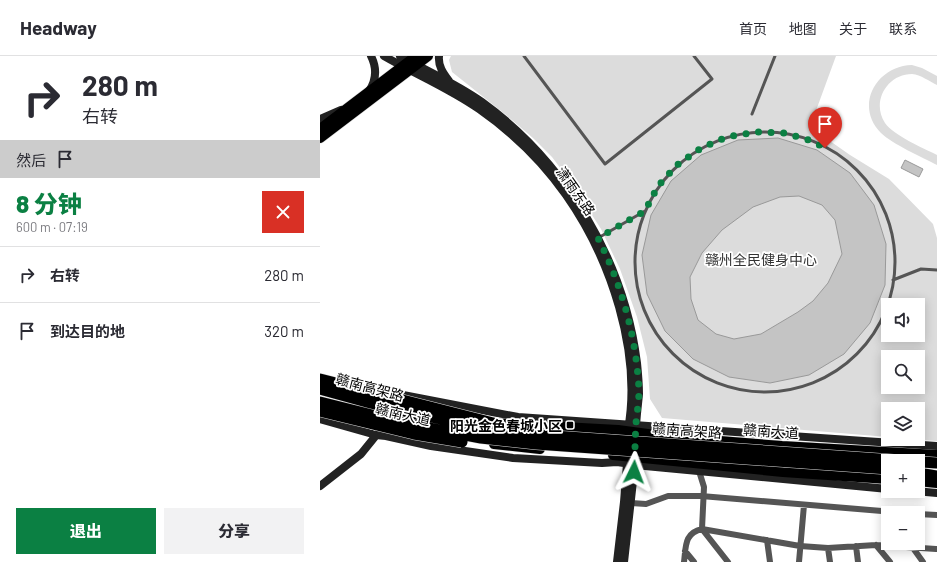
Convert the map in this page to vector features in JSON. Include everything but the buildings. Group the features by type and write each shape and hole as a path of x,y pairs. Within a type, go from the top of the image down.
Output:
{"highway":[{"path":"320,379 461,414 536,439"},
{"name":"赣南高架路","path":"320,389 372,404 536,439"},
{"name":"赣南高架路","path":"320,402 408,424 480,438 536,439 881,463"},
{"path":"320,411 414,434 479,445 536,439"},
{"name":"赣南高架路","path":"925,462 937,461"},
{"path":"925,473 937,474"}],"main road":[{"path":"322,133 348,108 409,62 428,56"},
{"path":"322,133 409,62"},
{"name":"赣南大道","path":"320,384 397,405 474,421 515,425 618,430 632,429 670,438 782,446 937,454"},
{"name":"赣南大道","path":"320,407 432,435 516,448 631,460 783,472 881,478"},
{"path":"925,482 937,483"}],"street":[{"path":"368,92 373,84 376,67 371,56"},
{"name":"潇雨东路","path":"384,56 409,62 451,83 482,102 511,125 538,150 572,193 587,217 609,261 626,310 635,347 639,392 632,429"},
{"path":"439,56 438,62 451,83"},
{"name":"潇雨东路","path":"409,62 478,108 506,130 532,154 566,195 581,219 604,265 615,295 624,330 630,366 632,429 631,503 624,562"},
{"path":"320,119 348,108"},
{"path":"320,143 322,133"},
{"path":"320,373 343,381 399,394 518,417 632,429 937,446"},
{"path":"320,419 376,435 431,446 513,458 602,463 631,460 645,466 881,488"},
{"path":"320,486 361,454 385,424"},
{"name":"潇雨东路","path":"617,562 631,460"},
{"path":"699,471 704,487 702,529 728,562"},
{"path":"925,492 937,493"},
{"path":"631,503 646,504 668,496 704,496 881,511"},
{"path":"799,562 804,505"},
{"path":"925,514 937,515"},
{"path":"684,562 687,537 695,530 702,529 800,546 828,548 881,545"},
{"path":"767,540 770,562"},
{"path":"876,545 890,562"},
{"path":"800,546 804,562"},
{"path":"856,546 858,562"},
{"path":"828,548 830,562"},
{"path":"925,549 936,549"},
{"path":"914,550 923,562"},
{"path":"685,551 694,562"}],"lane":[{"path":"524,56 606,164 712,79 694,56"},
{"path":"752,114 775,56"},
{"path":"756,132 784,133 812,141 838,155 860,174 877,197 889,223 894,252 893,280 884,315 865,346 838,370 805,386 770,392 734,389 700,375 672,353 650,324 637,290 634,254 645,211 658,186 677,165 701,148 727,137 756,132"},
{"path":"598,238 645,211"},
{"path":"893,280 921,269 937,270"}],"green space":[{"name":"赣州全民健身中心","path":"451,56 836,56 810,127 850,155 889,179 933,224 937,238 937,441 925,440 925,402 881,402 881,436 662,418 650,399 647,357 637,317 620,269 601,229 570,181 552,157 533,138 506,115 452,72 449,60"},
{"path":"912,65 922,68 937,76 937,85 922,77 912,74 903,75 895,79 889,84 881,98 881,115 889,128 909,141 937,155 937,165 886,137 873,122 869,111 869,100 873,89 879,80 888,72 899,67"}],"place":[{"name":"阳光金色春城小区","path":"570,425"}],"route":[{"path":"634,472 639,392 635,347 621,292 598,238 645,211 658,186 677,165 701,148 727,137 756,132 784,133 812,141 825,148"}]}
